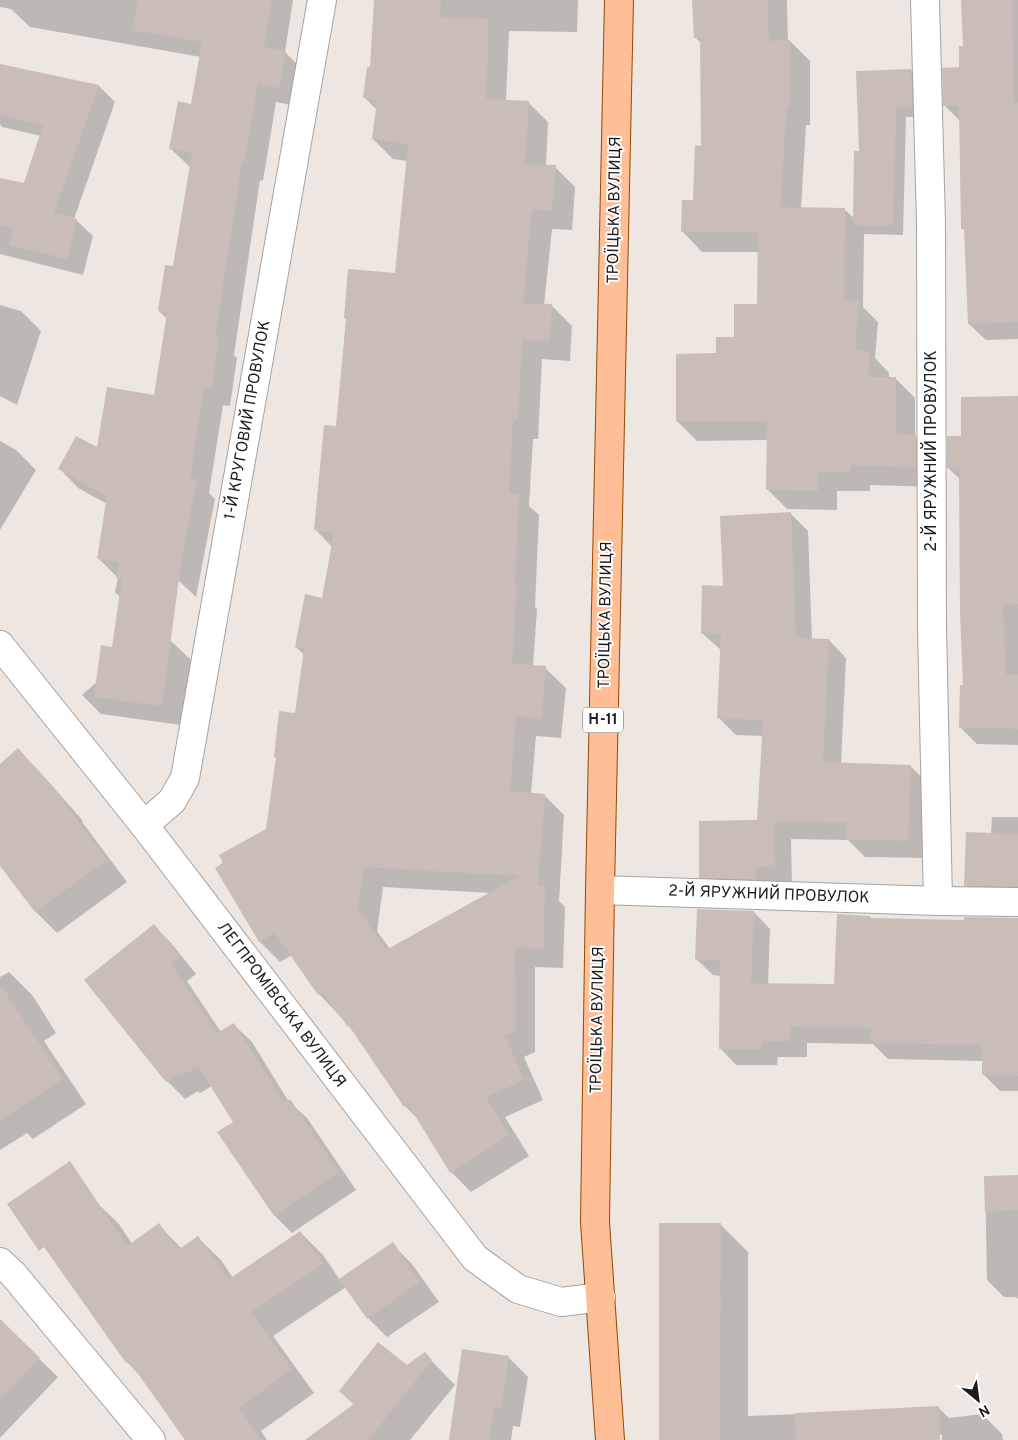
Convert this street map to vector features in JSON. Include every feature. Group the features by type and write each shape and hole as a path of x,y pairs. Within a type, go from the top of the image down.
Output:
{"main road":[{"name":"ТРОЇЦЬКА ВУЛИЦЯ","path":"610,1440 595,1222 600,890 619,0"}],"street":[{"name":"1-Й КРУГОВИЙ ПРОВУЛОК","path":"144,825 172,801 185,778 322,0"},
{"name":"2-Й ЯРУЖНИЙ ПРОВУЛОК","path":"925,0 931,223 932,628 938,901"},
{"name":"ЛЕГПРОМІВСЬКА ВУЛИЦЯ","path":"0,645 144,825 475,1258 518,1289 561,1302 601,1297"},
{"name":"2-Й ЯРУЖНИЙ ПРОВУЛОК","path":"600,890 1018,902"},
{"path":"0,1262 13,1274 151,1440"}],"building":[{"path":"138,0 272,0 264,47 286,51 279,88 258,84 244,163 242,162 215,338 219,338 212,388 204,387 190,478 197,479 182,556 162,706 94,697 101,645 112,647 122,579 116,578 119,562 97,559 107,496 58,469 76,436 97,447 107,387 154,395 167,313 158,311 165,265 173,266 192,153 169,149 178,101 191,104 202,42 132,30"},
{"path":"374,0 441,0 440,17 489,19 486,99 529,101 525,164 556,165 552,211 532,209 523,303 552,304 550,341 522,340 518,420 513,419 509,493 519,494 515,587 517,587 512,664 546,666 541,719 516,716 510,791 545,794 538,885 545,886 544,949 515,947 516,1031 505,1036 524,1080 486,1097 509,1135 450,1173 408,1104 404,1107 349,1026 323,992 318,995 275,933 259,942 215,868 223,863 219,855 266,829 276,757 274,757 279,711 295,713 304,649 295,647 305,594 322,598 334,532 314,530 324,425 336,426 346,319 344,318 348,269 395,273 408,144 372,139 377,100 363,98 367,67 370,67","holes":["364,867 519,876 386,950 358,909"]},
{"path":"692,0 768,0 769,41 790,40 790,106 787,106 780,207 845,208 844,300 859,301 855,350 870,352 868,377 896,377 896,434 916,435 916,468 851,465 851,472 818,471 818,491 766,490 767,421 676,421 676,354 716,353 716,337 734,337 734,304 757,304 758,232 681,232 682,200 693,200 695,145 701,146 700,38 694,38"},
{"path":"961,0 1012,0 1014,103 1018,103 1018,322 968,324 964,229 961,229 959,106 943,106 942,68 959,67 959,46 963,46"},
{"path":"0,64 99,85 54,213 77,219 67,259 10,245 13,228 0,225 0,178 24,183 43,125 0,115"},
{"path":"911,69 912,107 896,108 893,226 853,225 854,151 859,151 856,71"},
{"path":"1018,396 1018,604 1003,605 1006,675 1018,675 1018,729 959,728 960,685 963,685 960,613 959,469 947,468 947,436 961,436 961,397"},
{"path":"791,512 796,638 829,639 823,762 911,765 908,841 846,840 847,823 774,822 775,867 756,867 756,879 699,878 699,821 757,820 763,720 717,718 721,634 701,634 702,585 723,586 720,516"},
{"path":"18,748 63,799 107,860 35,912 0,866 0,764"},
{"path":"966,832 1018,834 1018,886 964,886"},
{"path":"697,909 754,911 751,983 834,984 837,914 870,916 870,918 964,920 964,917 1018,918 1018,1076 982,1075 982,1045 870,1043 871,1028 791,1027 790,1041 762,1041 761,1049 719,1049 720,960 695,959"},
{"path":"154,924 180,956 171,964 217,1033 234,1023 284,1103 290,1099 339,1172 274,1216 217,1132 233,1122 198,1066 182,1076 180,1074 166,1082 84,980"},
{"path":"0,984 63,1079 0,1121"},
{"path":"70,1161 127,1246 159,1223 178,1250 198,1236 229,1279 300,1231 323,1264 251,1312 292,1369 239,1408 261,1440 185,1440 129,1361 126,1363 44,1247 39,1251 7,1204"},
{"path":"1018,1175 1018,1210 985,1212 984,1176"},
{"path":"659,1223 721,1223 720,1440 659,1440"},
{"path":"393,1242 420,1282 367,1319 339,1279"},
{"path":"0,1319 40,1358 0,1400"},
{"path":"378,1342 407,1365 425,1352 432,1360 368,1440 305,1440 354,1404 339,1391"},
{"path":"462,1349 509,1356 501,1408 494,1407 489,1440 449,1440"},
{"path":"939,1406 940,1440 796,1440 795,1413"}]}
